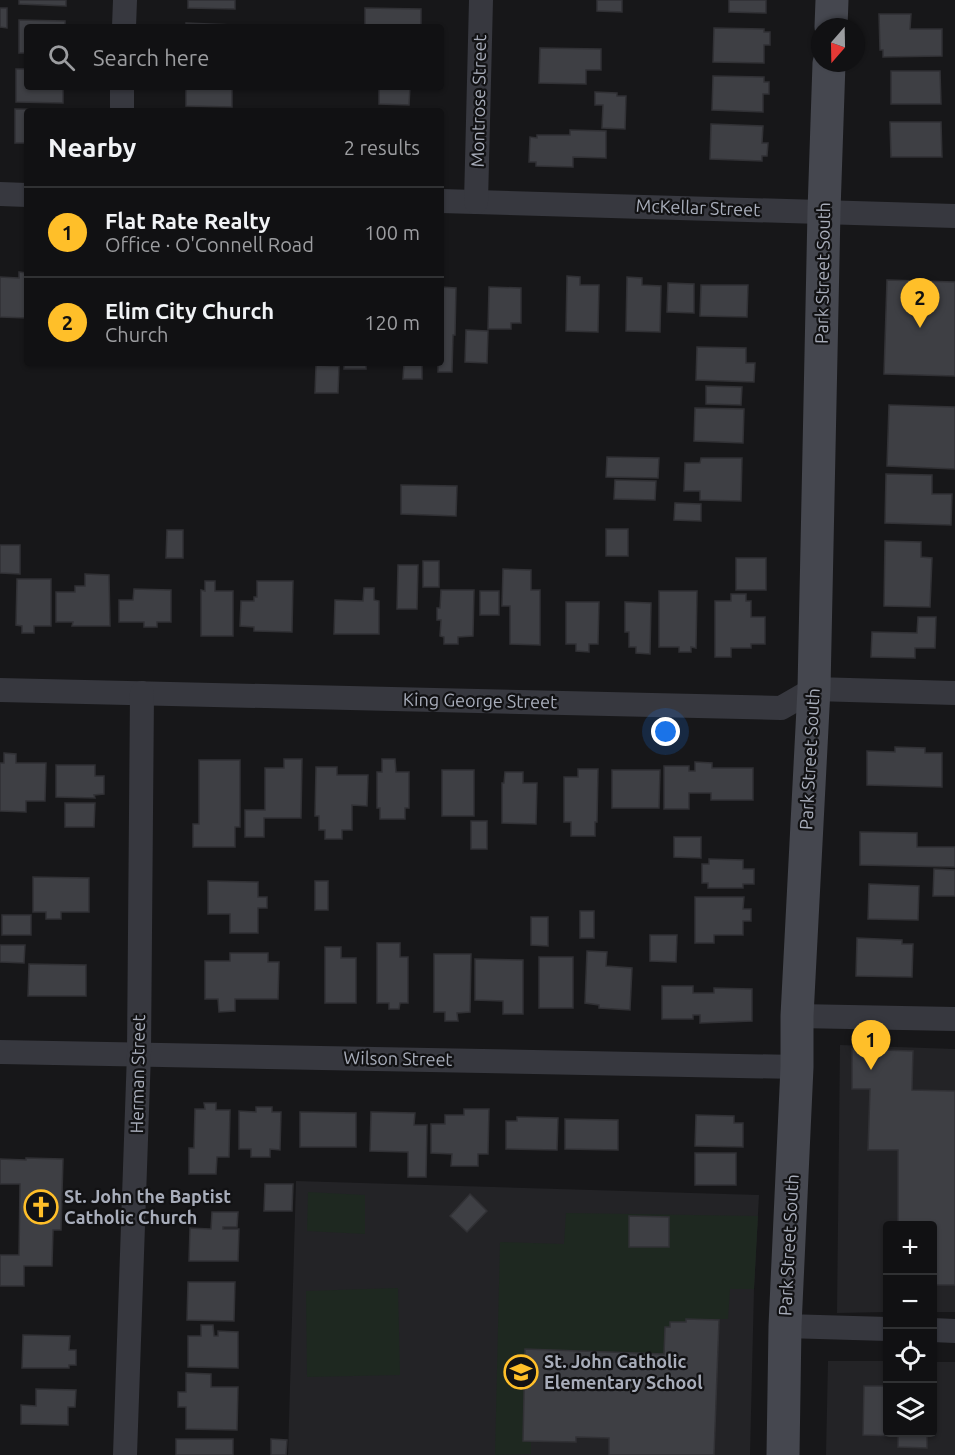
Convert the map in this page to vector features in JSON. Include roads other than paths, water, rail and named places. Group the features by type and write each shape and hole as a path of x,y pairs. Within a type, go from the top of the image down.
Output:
{"street":[{"path":"124,24 125,0"},
{"name":"Montrose Street","path":"476,202 481,0"},
{"path":"831,18 832,0"},
{"name":"Park Street South","path":"783,1455 785,1326 797,1067 797,1016 814,689 829,72"},
{"path":"122,90 122,108"},
{"path":"0,194 24,195"},
{"name":"McKellar Street","path":"444,201 955,216"},
{"path":"814,689 955,693"},
{"name":"King George Street","path":"0,690 782,708 814,689"},
{"name":"Herman Street","path":"125,1455 140,1053 142,693"},
{"path":"797,1016 955,1019"},
{"name":"Wilson Street","path":"0,1052 797,1067"},
{"path":"785,1326 883,1329"},
{"path":"937,1330 955,1331"}],"place":[{"name":"Elim City Church","path":"920,328"},
{"name":"Flat Rate Realty","path":"871,1070"},
{"name":"St. John the Baptist Catholic Church","path":"41,1207"},
{"name":"St. John Catholic Elementary School","path":"521,1372"}]}
